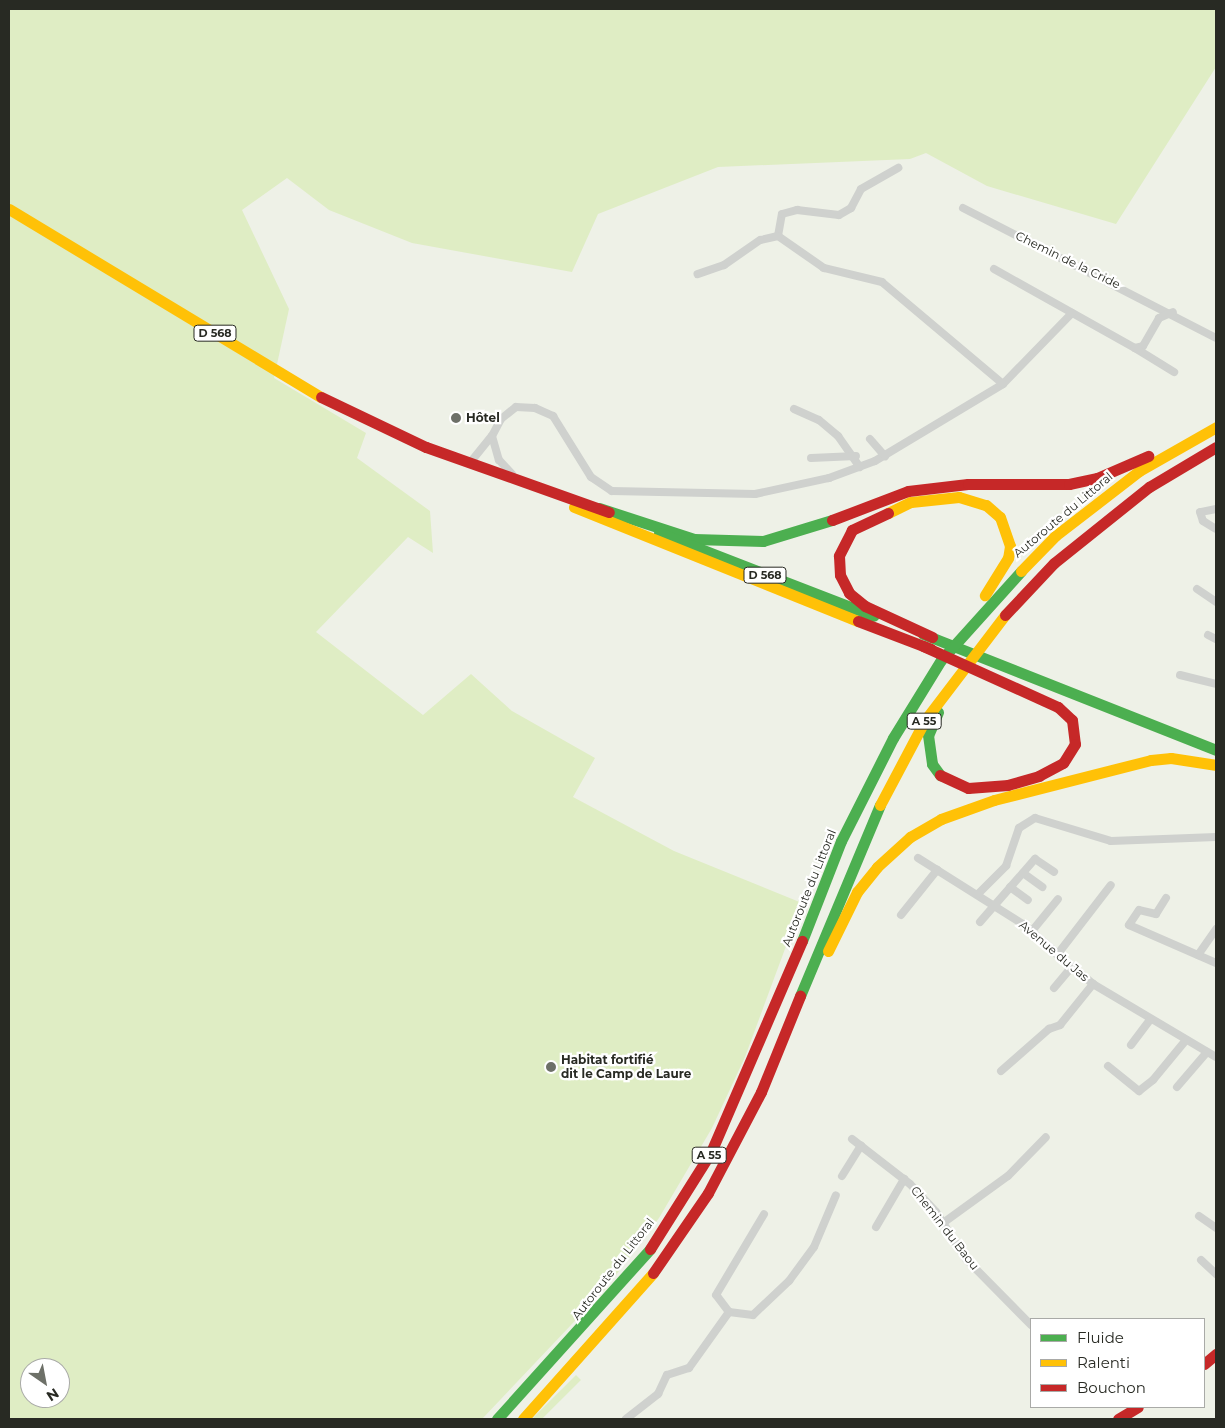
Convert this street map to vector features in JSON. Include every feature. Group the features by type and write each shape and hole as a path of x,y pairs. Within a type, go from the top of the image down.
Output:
{"main road":[{"name":"D 568","path":"9,208 347,413 476,467 919,645 983,666 1216,750"},
{"path":"599,508 694,540 763,541 790,536 908,491 968,484 1059,484 1097,478 1216,421"},
{"name":"Autoroute du Littoral","path":"497,1419 615,1292 653,1245 711,1152 773,1018 842,841 909,710 982,610 1023,566 1083,512 1139,471 1216,427"},
{"name":"A 55","path":"523,1419 600,1339 682,1236 761,1092 873,818 925,720 983,638 1085,536 1149,487 1216,447"},
{"name":"D 568","path":"476,467 518,478 599,508 932,637 983,666 1216,757"},
{"path":"842,841 906,706 1008,558 1007,531 1000,517 975,500 941,498 885,510 852,530 839,556 843,585 858,601 932,637"},
{"path":"983,666 1043,698 1067,714 1076,734 1072,753 1063,762 1008,785 968,788 941,776 932,764 928,735 946,698 980,648 1085,536"},
{"path":"761,1092 857,892 910,837 941,819 994,800 1140,763 1171,758 1216,765"},
{"path":"1205,1363 1216,1354"},
{"path":"1118,1419 1136,1408"}],"street":[{"path":"778,236 782,214 797,210 839,215 851,208 861,188 898,168"},
{"name":"Chemin de la Cride","path":"963,208 1173,312 1216,338"},
{"path":"698,274 724,265 760,240 778,236 824,268 882,282 1003,384"},
{"path":"994,269 1174,372"},
{"path":"1135,348 1143,346 1159,318 1173,312"},
{"path":"476,467 501,419 516,408 535,408 552,416 591,477 625,494 755,494 860,467 885,456 1003,384 1072,313"},
{"path":"794,409 819,420 856,456 860,467"},
{"path":"492,436 498,455 518,478"},
{"path":"870,439 885,456"},
{"path":"476,467 498,455"},
{"path":"812,458 856,456"},
{"path":"1216,509 1209,507 1200,512 1203,521 1216,529"},
{"path":"1197,589 1216,602"},
{"path":"1208,635 1216,639"},
{"path":"1180,675 1216,684"},
{"path":"978,894 1006,866 1019,828 1035,818 1112,842 1216,837"},
{"name":"Avenue du Jas","path":"918,858 978,894 1032,932 1071,968 1093,984 1150,1020 1216,1057"},
{"path":"980,922 993,904 1035,859 1054,872"},
{"path":"901,915 937,870"},
{"path":"1023,873 1042,887"},
{"path":"1057,955 1111,885"},
{"path":"1010,887 1028,900"},
{"path":"1166,898 1156,914 1139,910 1129,925 1216,963"},
{"path":"1032,932 1058,899"},
{"path":"1198,955 1216,930"},
{"path":"1054,988 1071,968"},
{"path":"1001,1072 1048,1029 1060,1025 1093,984"},
{"path":"1131,1045 1150,1020"},
{"path":"1108,1066 1139,1091 1186,1040"},
{"path":"1177,1087 1207,1052"},
{"path":"943,1223 1008,1176 1046,1137"},
{"name":"Chemin du Baou","path":"852,1139 904,1179 943,1223 966,1259 1030,1324"},
{"path":"842,1176 861,1146"},
{"path":"876,1226 904,1179"},
{"path":"764,1214 716,1295 730,1312 753,1315 789,1281 814,1247 836,1195"},
{"path":"1199,1216 1216,1228"},
{"path":"1201,1260 1216,1274"},
{"path":"626,1419 658,1394 667,1375 689,1368 730,1312"}],"green space":[{"path":"9,9 1216,9 1216,67 1116,224 987,186 926,153 910,159 718,167 598,214 572,272 412,243 329,210 287,178 242,210 289,309 274,378 366,433 357,458 430,511 433,553 408,537 316,632 423,715 471,674 512,711 595,758 573,797 674,851 802,903 745,1057 712,1128 659,1218 607,1287 482,1419 9,1419"},
{"path":"576,1375 581,1380 542,1419 532,1419"}],"traffic: fast":[{"path":"599,508 694,539 763,541 832,520"},
{"path":"659,533 874,616"},
{"path":"802,941 841,841 893,738 941,660 1021,571"},
{"path":"923,634 1216,750"},
{"path":"938,712 928,735 932,764 940,775"},
{"path":"800,996 880,805"},
{"path":"497,1419 650,1249"}],"traffic: slow":[{"path":"9,209 321,397"},
{"path":"1021,571 1055,536 1139,471 1216,427"},
{"path":"888,513 911,502 959,497 986,505 1000,517 1010,546 1008,558 985,595"},
{"path":"574,507 858,621"},
{"path":"880,805 925,720 1005,615"},
{"path":"828,951 857,892 877,867 910,837 941,819 994,800 1151,760 1171,758 1216,765"},
{"path":"523,1419 653,1273"}],"traffic: jam":[{"path":"321,397 426,447 609,512"},
{"path":"1005,615 1054,563 1149,487 1216,447"},
{"path":"832,520 908,491 968,484 1069,484 1097,478 1148,456"},
{"path":"888,513 852,530 839,556 840,575 849,593 865,606 932,637"},
{"path":"858,621 931,649"},
{"path":"923,646 1058,707 1072,720 1075,744 1063,763 1039,776 1008,785 968,788 940,775"},
{"path":"650,1249 711,1152 802,941"},
{"path":"653,1273 708,1193 761,1092 800,996"},
{"path":"1205,1363 1216,1354"},
{"path":"1118,1419 1136,1408"}],"place":[{"name":"Hôtel","path":"456,418"},
{"name":"Habitat fortifié dit le Camp de Laure","path":"551,1067"}]}
